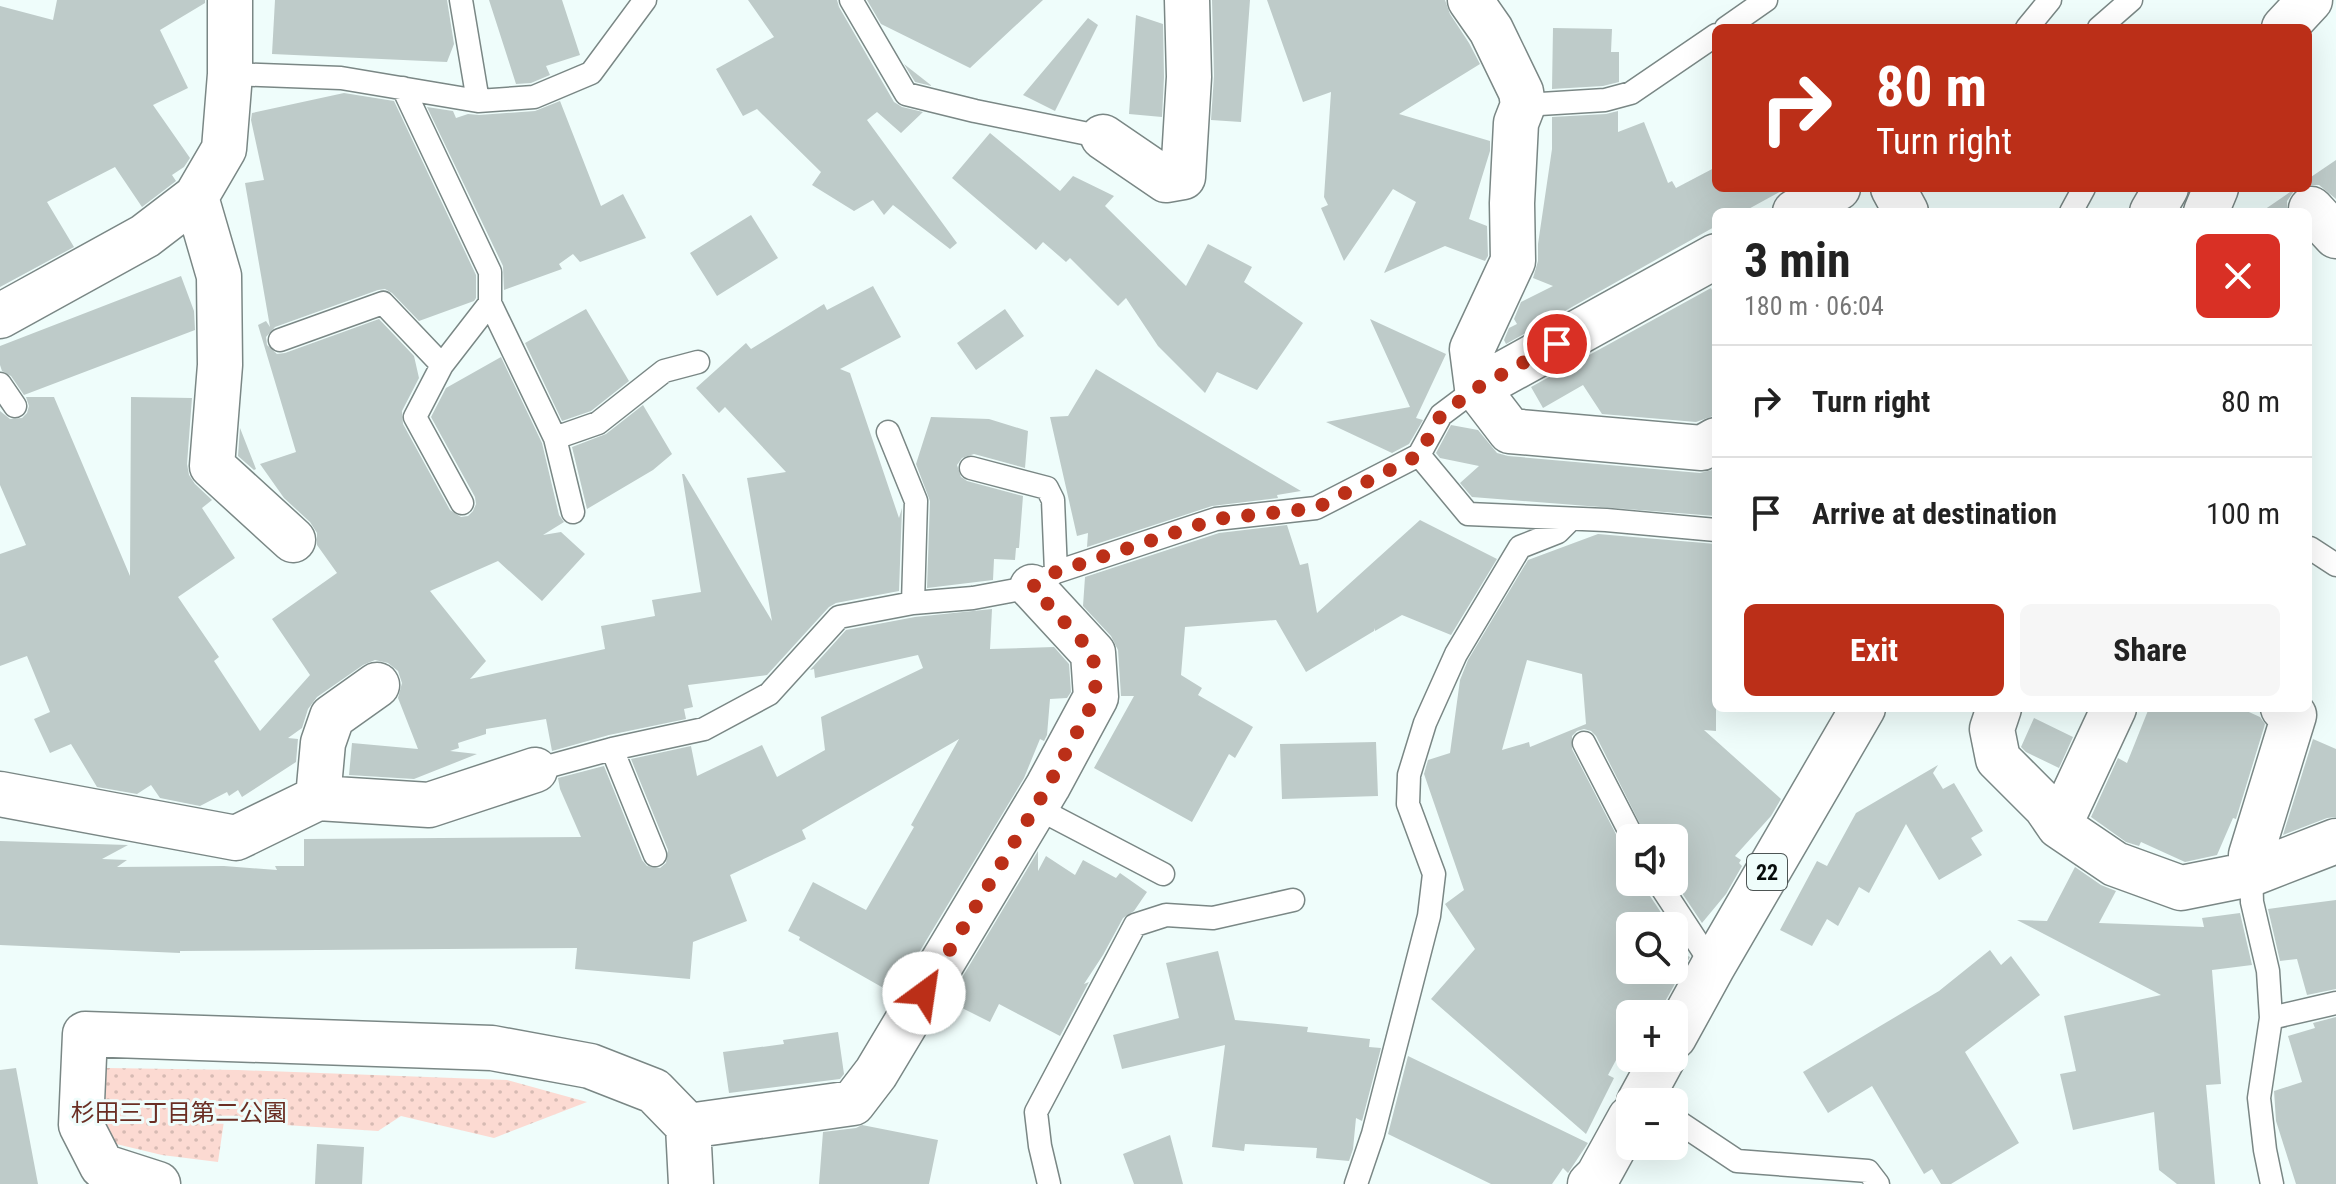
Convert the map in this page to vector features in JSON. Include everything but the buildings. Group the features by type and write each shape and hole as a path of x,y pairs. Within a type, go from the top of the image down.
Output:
{"street":[{"path":"0,316 145,236 196,197 224,149 230,74 230,0"},
{"path":"1103,137 1166,180 1183,177 1189,77 1187,0"},
{"path":"1470,0 1491,30 1521,92 1523,105 1516,123 1513,261 1472,349 1477,388 1510,431 1702,448 1712,442"},
{"path":"2288,24 2310,0"},
{"path":"1802,208 1831,192"},
{"path":"196,197 219,276 220,365 212,466 293,540"},
{"path":"1477,388 1712,258"},
{"path":"688,1126 853,1103 876,1073 1035,807 1096,697 1093,653 1044,579"},
{"path":"318,798 323,743 332,717 377,685"},
{"name":"22","path":"1688,1012 1861,712"},
{"path":"1998,712 1992,729 1998,759 2046,807 2059,826 2115,864 2181,888 2251,874 2336,841"},
{"path":"2059,826 2112,712"},
{"path":"2251,874 2251,855 2294,715 2289,712"},
{"path":"0,794 236,838 318,798 429,805 535,770"},
{"path":"158,1184 102,1166 81,1125 85,1034 492,1048 590,1066 654,1091 688,1126 691,1184"},
{"path":"1590,1184 1616,1150"}],"lane":[{"path":"461,0 478,101"},
{"path":"230,74 341,78 478,101 534,97 591,73 645,0"},
{"path":"851,0 906,94 1103,137"},
{"path":"1732,24 1766,0"},
{"path":"2030,24 2050,0"},
{"path":"2104,24 2131,0"},
{"path":"1523,105 1605,100 1631,93 1712,38"},
{"path":"403,88 490,272 490,303 555,438 573,512"},
{"path":"280,340 383,303 442,365"},
{"path":"462,503 415,417 442,365 490,303"},
{"path":"555,438 598,423 664,371 698,362"},
{"path":"0,384 15,406"},
{"path":"535,770 704,729 769,694 839,617 913,603 973,598 1044,579 1216,519 1316,508 1419,455 1441,415 1477,388"},
{"path":"888,432 916,501 913,603"},
{"path":"1419,455 1468,514 1712,530"},
{"path":"971,468 1047,488 1053,500 1044,579"},
{"path":"1356,1184 1373,1134 1429,916 1434,874 1408,804 1409,775 1425,723 1456,654 1520,547 1558,532 1571,519"},
{"path":"2312,549 2336,565"},
{"path":"1584,743 1626,824"},
{"path":"612,749 655,855"},
{"path":"1035,807 1163,874"},
{"path":"2251,874 2252,902 2268,971 2271,1018 2259,1098 2272,1184"},
{"path":"1667,896 1713,966"},
{"path":"1049,1184 1036,1112 1135,925 1166,915 1213,918 1293,900"},
{"path":"2271,1018 2336,1003"},
{"path":"1688,1132 1737,1161 1868,1171 1878,1184"}],"green space":[{"name":"杉田三丁目第二公園","path":"107,1068 507,1080 587,1102 494,1138 401,1116 378,1131 224,1121 218,1162 162,1155 112,1143 97,1098"}],"route":[{"path":"924,993 1048,786 1096,697 1093,653 1032,587 1056,572 1216,519 1316,508 1419,455 1441,415 1477,388 1557,344"}]}
